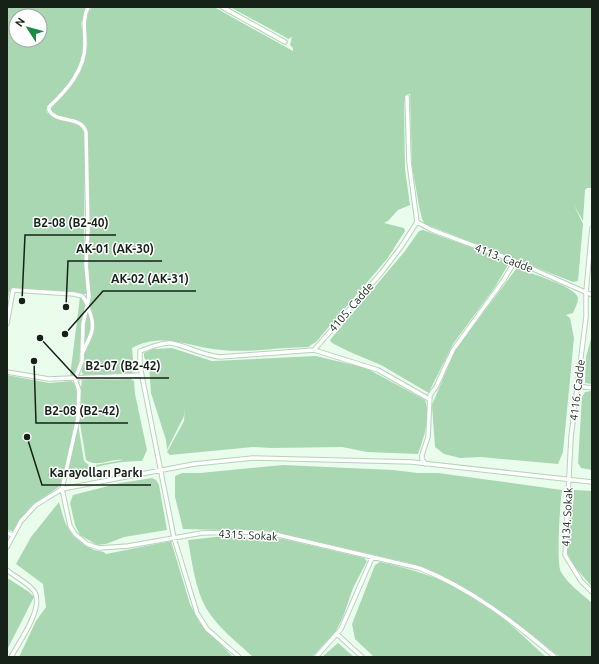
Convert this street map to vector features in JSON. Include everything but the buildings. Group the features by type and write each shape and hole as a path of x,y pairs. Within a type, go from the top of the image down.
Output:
{"street":[{"path":"75,379 80,369 83,324 89,292 86,264 88,230 86,132 84,127 79,123 53,115 49,110 77,76 85,44 84,19 88,7"},
{"path":"222,7 285,42"},
{"path":"407,97 408,162 417,222"},
{"name":"4113. Cadde","path":"417,222 432,230 515,261 592,295"},
{"name":"4105. Cadde","path":"314,350 382,272 401,247 417,222"},
{"name":"4116. Cadde","path":"568,480 577,386 586,318 586,292 592,228"},
{"path":"426,464 422,459 422,455 428,437 430,399 453,350 503,281 515,261"},
{"path":"7,324 11,292 17,289 82,296 93,318 91,334 82,355"},
{"path":"239,657 206,629 197,613 174,538 142,375 140,351 170,343 206,355 220,357 314,350 378,370 430,399"},
{"path":"7,372 49,379 142,375"},
{"name":"4315. Sokak","path":"75,379 79,390 78,418 62,489 70,526 75,534 88,544 99,548 128,546 202,533 245,532 274,534 419,568 459,587 499,613 555,657"},
{"path":"577,386 592,388"},
{"path":"7,547 21,521 36,504 62,489 194,464 253,458 426,464 592,482"},
{"name":"4134. Sokak","path":"568,480 565,555 581,581 592,592"},
{"path":"7,533 13,535"},
{"path":"316,657 341,629 372,558"},
{"path":"7,570 30,587 36,595 38,602 35,613 11,657"},
{"path":"337,634 362,657"}],"green space":[{"path":"7,7 87,7 81,23 84,44 77,74 46,110 51,116 77,124 85,131 84,232 88,291 86,294 79,294 14,288 9,292 7,306"},
{"path":"92,7 214,7 293,51 293,48 290,45 292,37 288,39 230,7 592,7 592,188 587,188 585,190 583,221 574,205 583,224 578,281 573,282 425,224 422,219 419,206 412,166 410,94 407,94 404,103 405,169 410,205 398,210 388,221 384,223 404,228 405,231 387,259 316,342 308,347 233,351 211,349 177,342 154,341 143,343 132,348 134,371 132,373 83,375 81,368 83,355 94,327 94,320 88,293 89,214 84,125 54,115 50,109 71,86 82,66 87,48 86,25 88,13"},
{"path":"423,230 507,260 508,265 495,287 453,344 429,392 381,365 332,343 330,340 405,251 419,231"},
{"path":"517,268 551,280 575,293 578,298 573,313 566,315 570,318 574,338 563,452 558,464 481,457 460,458 444,454 435,447 432,405 453,355 457,347"},
{"path":"80,297 85,304 78,370 75,374 70,376"},
{"path":"87,312 90,314 91,331 82,349"},
{"path":"592,335 592,384 585,383 586,357"},
{"path":"172,348 212,361 316,356 366,368 425,400 427,406 427,420 418,454 367,452 342,447 253,447 170,455 167,452 184,421 185,405 184,416 167,450 166,440 151,393 149,366 144,357 144,353 153,349"},
{"path":"7,375 49,383 72,381 76,389 77,400 70,448 60,486 30,507 13,531 7,530"},
{"path":"131,379 134,381 135,394 147,450 142,461 103,465 65,478 78,424 84,461 90,466 123,460 95,463 86,460 78,411 82,380"},
{"path":"592,391 592,470 581,468 578,463 582,397 585,392"},
{"path":"283,465 438,473 562,490 559,533 560,567 561,572 567,581 592,603 592,657 560,657 478,596 428,569 413,564 271,531 183,529 175,497 175,476 182,473 200,473"},
{"path":"152,478 156,480 159,485 167,530 124,537 106,544 97,545 80,535 75,525 70,503 73,495 120,483"},
{"path":"574,490 592,491 592,587 567,555"},
{"path":"59,502 69,530 78,540 94,550 106,554 171,541 190,604 199,622 233,657 19,657 36,621 46,607 43,584 16,564 31,537"},
{"path":"224,536 283,539 364,558 367,561 353,588 343,617 336,631 312,657 253,657 216,622 206,608 199,592 194,575 188,540"},
{"path":"380,562 428,575 452,585 474,597 502,617 546,657 374,657 355,639 352,624 375,565"},
{"path":"9,579 34,597 7,650 7,580"},
{"path":"338,643 354,657 322,657"}],"place":[{"name":"B2-08 (B2-40)","path":"22,301"},
{"name":"AK-01 (AK-30)","path":"66,307"},
{"name":"AK-02 (AK-31)","path":"65,334"},
{"name":"B2-07 (B2-42)","path":"40,338"},
{"name":"B2-08 (B2-42)","path":"34,361"},
{"name":"Karayolları Parkı","path":"27,437"}]}
